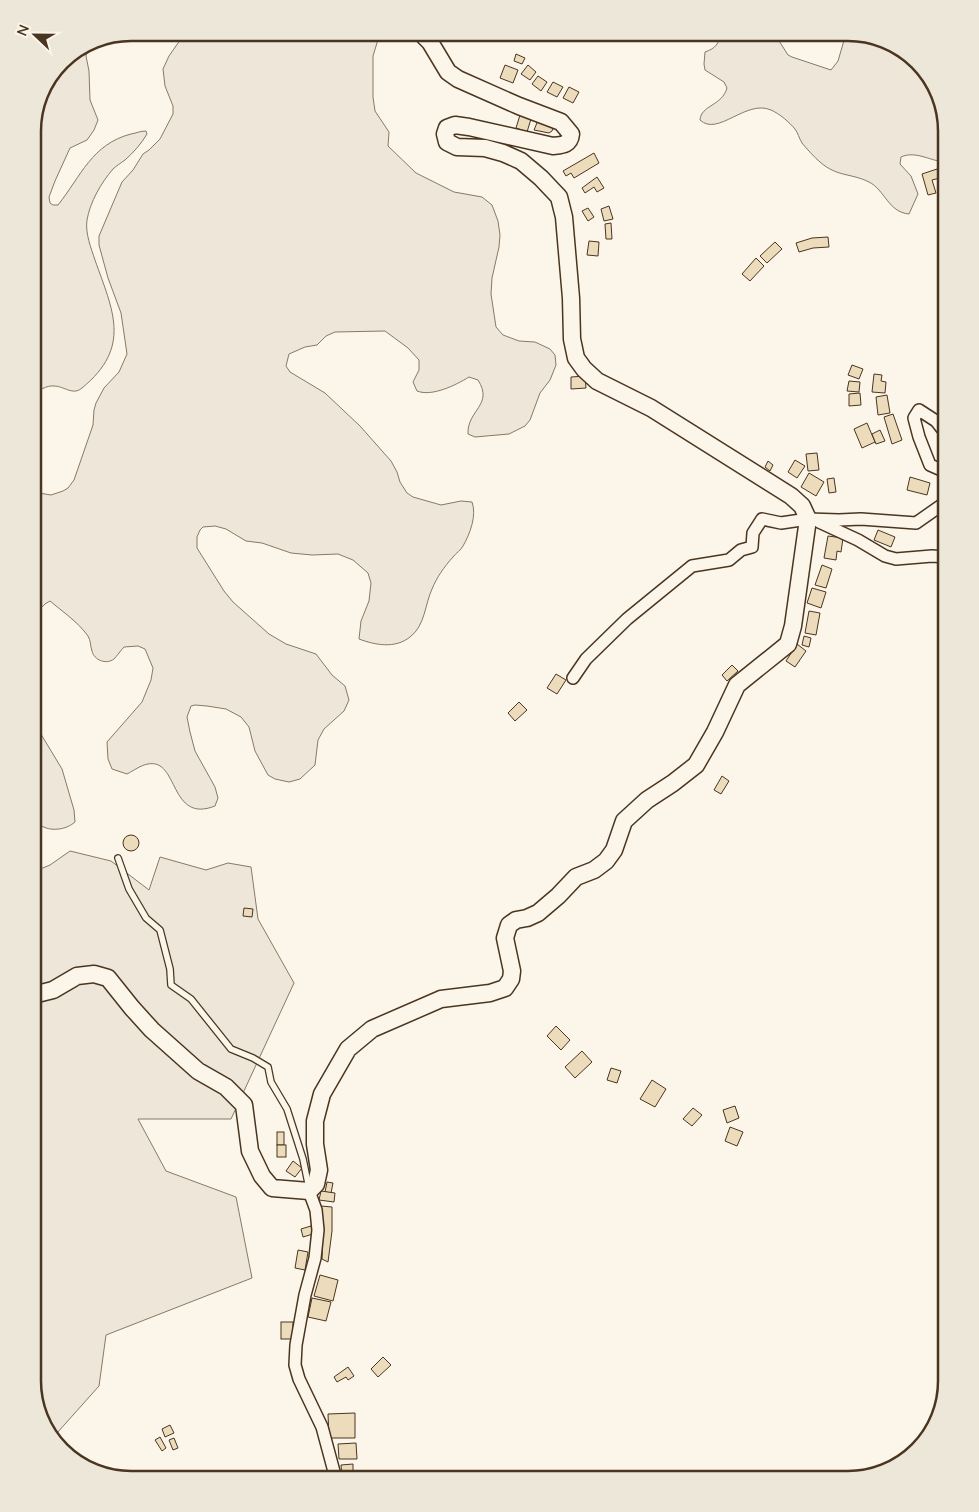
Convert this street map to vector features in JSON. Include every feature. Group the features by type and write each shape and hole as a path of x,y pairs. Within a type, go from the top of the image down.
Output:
{"main road":[{"path":"41,993 53,990 77,976 94,974 108,978 152,1030 198,1071 226,1087 244,1105 250,1151 262,1176 272,1188 310,1191 316,1184 319,1170 315,1144 315,1121 322,1094 348,1049 372,1028 441,999 490,993 505,988 511,980 512,971 504,938 509,925 516,920 527,918 538,912 558,896 576,877 594,870 606,861 614,850 624,821 646,800 673,783 696,765 738,685 788,644 793,626 808,519 802,506 791,496 651,408 598,381 580,363 576,358 572,339 571,298 564,217 559,197 541,178 521,162 503,152 485,148 457,147 447,142 445,134 447,128 455,125 554,146 567,143 570,140 571,134 562,122 519,106 458,79 448,72 429,41"}],"street":[{"path":"938,424 919,410 914,418 930,465 938,468"},
{"path":"573,678 586,659 627,620 692,566 729,560 741,550 752,547 754,533 762,519 781,523 808,519 839,520 861,518 882,522 916,523 938,508"},
{"path":"808,519 834,528 885,556 896,559 938,556"},
{"path":"310,1191 316,1210 318,1230 315,1258 305,1295 296,1345 295,1365 299,1379 322,1427 334,1471"}],"lane":[{"path":"118,858 129,889 146,918 160,930 170,969 171,985 191,999 231,1049 253,1058 268,1067 271,1082 287,1109 304,1159 310,1191"}],"shaded area":[{"path":"179,41 378,41 373,56 373,97 375,111 389,132 388,146 416,173 454,192 482,197 492,205 498,221 500,235 491,294 496,327 503,335 519,341 535,342 550,349 555,355 556,365 550,380 540,393 530,420 525,426 509,434 475,437 468,434 471,419 482,402 482,389 478,380 469,377 451,387 437,391 417,391 413,382 419,370 419,360 408,348 385,331 335,332 326,336 317,345 305,347 289,354 286,366 290,372 325,393 360,426 391,461 407,493 413,497 441,505 461,501 472,502 474,513 468,536 462,547 436,580 419,627 410,637 398,643 385,645 359,639 361,621 369,601 371,583 368,573 353,560 338,554 312,555 291,553 262,543 246,541 226,529 215,526 203,527 197,537 197,548 233,602 269,634 286,644 316,654 332,675 345,686 349,700 344,711 324,729 318,740 315,765 300,779 289,782 275,779 268,775 255,751 249,727 241,717 226,709 191,706 187,717 195,751 215,787 218,798 215,806 200,809 189,806 182,799 171,779 158,765 148,764 127,774 112,769 108,759 107,742 142,702 151,680 153,668 145,649 138,646 124,647 111,661 101,661 93,654 89,638 84,631 50,601 41,608 41,493 51,495 63,491 74,480 93,425 96,403 104,388 119,372 127,354 121,313 108,278 99,245 99,236 122,182 133,170 143,154 160,139 173,114 173,106 165,86 163,69 169,56"},
{"path":"718,41 779,41 788,55 831,70 838,61 844,41 871,44 891,52 903,60 926,86 935,108 938,131 938,160 912,155 901,157 900,164 911,176 918,194 909,214 891,205 879,190 869,182 838,173 826,167 802,143 793,126 771,110 762,108 752,109 715,124 707,124 700,120 704,111 721,98 727,88 724,82 705,70 705,52 716,45"},
{"path":"87,53 90,100 98,120 87,140 70,148 49,197 50,203 58,205 88,162 106,145 142,131 146,131 147,134 134,151 113,169 104,180 88,213 87,230 89,240 112,312 113,343 108,358 98,373 79,390 72,391 58,386 41,389 41,125 44,108 56,81 72,63"},
{"path":"41,734 62,769 74,810 75,822 63,828 48,829 41,825"},
{"path":"70,851 111,861 149,890 160,857 206,870 228,863 251,867 258,919 294,983 231,1119 138,1119 166,1171 236,1197 252,1278 106,1335 99,1386 58,1432 44,1404 41,1381 41,869 50,865"}],"building":[{"path":"516,54 525,58 522,64 514,61"},
{"path":"505,65 518,70 513,83 500,78"},
{"path":"528,65 536,72 530,80 521,74"},
{"path":"538,76 547,82 541,91 532,84"},
{"path":"553,82 563,87 557,97 547,92"},
{"path":"569,87 579,92 573,103 563,98"},
{"path":"520,115 531,119 527,132 516,128"},
{"path":"539,118 554,127 552,131 549,133 534,130"},
{"path":"594,153 599,163 574,178 571,173 566,176 563,171"},
{"path":"937,169 938,178 932,180 936,193 928,195 922,174"},
{"path":"597,177 604,188 597,192 594,187 585,193 582,188"},
{"path":"609,206 613,219 604,221 601,209"},
{"path":"588,208 594,217 588,221 582,211"},
{"path":"611,223 612,239 606,239 605,224"},
{"path":"828,237 829,247 813,248 799,252 796,243 812,238"},
{"path":"589,241 599,242 598,256 587,255"},
{"path":"775,242 782,249 767,263 760,256"},
{"path":"756,258 764,266 750,281 742,274"},
{"path":"852,365 863,369 859,379 848,375"},
{"path":"874,374 882,375 881,381 886,382 885,393 872,392"},
{"path":"585,376 586,388 571,389 571,377"},
{"path":"849,381 860,382 859,392 847,391"},
{"path":"860,393 861,405 849,406 849,394"},
{"path":"887,395 890,413 878,415 876,397"},
{"path":"893,414 902,440 892,444 884,417"},
{"path":"867,423 875,442 862,448 854,429"},
{"path":"880,430 885,441 876,444 872,434"},
{"path":"817,453 819,470 808,471 806,454"},
{"path":"795,460 805,466 797,478 788,472"},
{"path":"768,461 773,465 770,471 765,467"},
{"path":"809,473 824,482 816,496 801,487"},
{"path":"910,477 930,483 927,495 907,490"},
{"path":"834,478 836,492 829,493 827,479"},
{"path":"878,530 895,537 891,547 874,540"},
{"path":"828,536 843,538 841,552 837,551 836,560 824,558"},
{"path":"822,565 832,569 826,588 815,585"},
{"path":"812,588 826,592 821,608 807,603"},
{"path":"809,611 820,613 816,635 805,633"},
{"path":"804,636 811,638 809,647 802,645"},
{"path":"797,644 806,651 795,667 786,661"},
{"path":"732,665 738,671 727,681 722,675"},
{"path":"556,674 566,680 557,694 547,688"},
{"path":"519,702 527,710 515,721 508,713"},
{"path":"722,776 729,781 721,794 714,790"},
{"path":"131,835 139,843 131,851 123,843"},
{"path":"244,908 253,909 252,917 243,916"},
{"path":"556,1026 570,1040 561,1050 547,1036"},
{"path":"582,1051 592,1062 575,1078 565,1067"},
{"path":"611,1068 621,1071 617,1083 607,1080"},
{"path":"652,1080 666,1089 655,1107 640,1099"},
{"path":"735,1106 739,1118 727,1123 723,1110"},
{"path":"693,1108 702,1115 692,1126 683,1119"},
{"path":"730,1127 743,1132 737,1146 725,1141"},
{"path":"277,1132 284,1132 284,1145 277,1145"},
{"path":"277,1145 286,1145 286,1157 277,1157"},
{"path":"293,1161 302,1168 295,1177 286,1171"},
{"path":"327,1182 333,1183 331,1193 325,1192"},
{"path":"321,1191 335,1193 334,1202 319,1200"},
{"path":"321,1206 332,1207 332,1231 328,1262 322,1259 323,1232"},
{"path":"311,1226 313,1234 303,1237 301,1229"},
{"path":"298,1250 308,1252 305,1270 295,1268"},
{"path":"320,1275 338,1280 333,1301 314,1296"},
{"path":"312,1298 331,1302 326,1321 308,1317"},
{"path":"281,1322 293,1322 293,1339 281,1339"},
{"path":"383,1357 391,1365 378,1377 371,1369"},
{"path":"348,1367 354,1376 348,1380 346,1377 337,1382 334,1377"},
{"path":"355,1413 355,1438 329,1438 328,1414"},
{"path":"170,1425 174,1433 165,1437 162,1429"},
{"path":"160,1437 166,1448 162,1451 155,1440"},
{"path":"174,1438 178,1448 173,1450 169,1440"},
{"path":"356,1443 357,1459 339,1459 338,1444"},
{"path":"353,1464 353,1471 342,1471 341,1465"}]}
